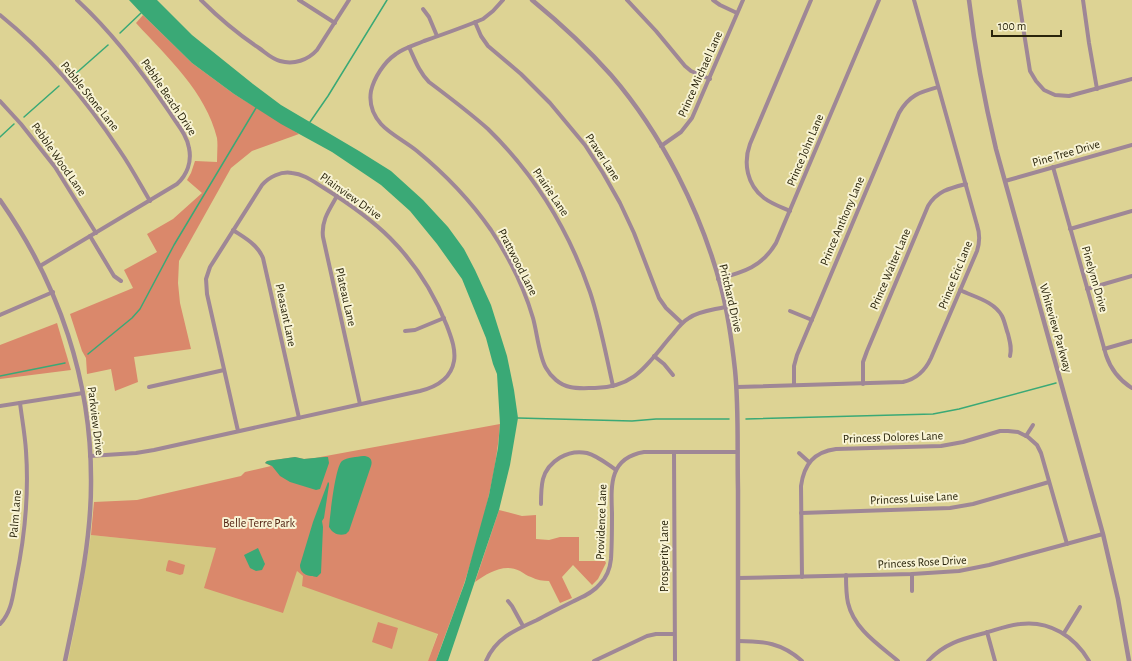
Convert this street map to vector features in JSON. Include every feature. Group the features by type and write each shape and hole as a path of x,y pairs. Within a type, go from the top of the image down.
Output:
{"street":[{"name":"Pebble Beach Drive","path":"40,266 177,184 185,176 189,165 190,157 187,141 163,103 131,59 77,0"},
{"path":"201,0 249,42 270,56 284,62 298,61 310,56 320,46 349,0"},
{"path":"299,0 335,23"},
{"name":"Prattwood Lane","path":"503,0 490,14 475,22 409,47 393,56 375,79 370,97 371,106 381,124 411,146 446,176 470,202 491,230 508,258 526,300 532,316 545,367 559,382 571,387 602,388 613,386 627,381 638,374 686,319 694,315 725,307"},
{"name":"Pritchard Drive","path":"532,0 569,32 610,74 642,116 661,146 687,195 704,236 718,279 725,307 737,387 738,661"},
{"path":"628,0 685,66 710,79"},
{"path":"713,0 737,13"},
{"name":"Prince Michael Lane","path":"661,146 681,132 688,125 710,79 743,0"},
{"path":"790,211 768,201 757,191 749,177 747,157 748,149 756,129 811,0"},
{"name":"Prince John Lane","path":"718,279 754,266 763,259 776,243 879,0"},
{"name":"Prince Eric Lane","path":"737,387 903,382 913,379 922,373 927,367 977,251 980,239 978,225 914,0"},
{"name":"Whiteview Parkway","path":"969,0 984,99 996,149 1103,534 1118,598 1129,661"},
{"path":"1019,0 1032,76 1046,91 1061,96 1071,95 1132,79"},
{"path":"1082,0 1097,89"},
{"path":"423,9 428,15 437,36"},
{"name":"Pebble Stone Lane","path":"0,15 46,57 84,102 121,152 150,201"},
{"name":"Praver Lane","path":"475,22 481,36 488,46 521,74 550,102 585,145 620,203 637,239 659,298 666,308 682,323"},
{"name":"Prairie Lane","path":"409,47 417,66 429,82 471,114 496,138 524,169 551,208 569,241 589,288 600,326 613,386"},
{"name":"Prince Anthony Lane","path":"794,385 795,359 899,113 906,102 914,95 938,87"},
{"name":"Pebble Wood Lane","path":"0,101 21,124 55,167 96,233"},
{"name":"Pine Tree Drive","path":"1005,181 1132,145"},
{"name":"Pinelynn Drive","path":"1053,167 1108,361 1113,372 1132,388"},
{"name":"Plainview Drive","path":"90,456 136,453 154,450 427,390 443,380 450,372 454,358 454,350 444,318 425,282 398,246 369,218 337,196 307,178 290,172 280,174 269,179 260,187 207,273 207,294 238,431"},
{"name":"Prince Walter Lane","path":"863,384 863,362 866,351 928,206 940,192 952,187 966,184"},
{"name":"Plateau Lane","path":"337,196 328,211 322,229 360,404"},
{"name":"Parkview Drive","path":"0,200 27,240 53,292 65,325 83,393 88,431 91,484 88,538 65,661"},
{"path":"1070,228 1132,211"},
{"name":"Pleasant Lane","path":"233,230 252,243 259,250 263,258 299,418"},
{"path":"90,236 114,276 121,281"},
{"path":"1087,289 1132,276"},
{"path":"960,290 986,302 999,312 1003,319 1010,344 1010,356"},
{"path":"0,315 53,292"},
{"path":"790,311 812,320"},
{"path":"405,331 415,330 444,318"},
{"path":"1104,349 1132,341"},
{"path":"654,356 664,364 673,375"},
{"path":"148,387 224,370"},
{"path":"0,406 83,393"},
{"name":"Palm Lane","path":"0,624 7,615 11,603 21,556 26,516 27,457 20,403"},
{"path":"1026,436 1033,425"},
{"name":"Princess Dolores Lane","path":"809,462 820,454 836,449 941,446 1000,431 1015,431 1033,441 1040,450 1067,544"},
{"name":"Providence Lane","path":"486,661 492,649 507,634 585,596 598,587 604,580 611,560 611,487 616,470 624,461 635,454 644,452 737,452"},
{"name":"Prosperity Lane","path":"674,452 675,661"},
{"path":"542,504 542,484 544,476 553,462 563,456 574,453 585,453 597,458 616,470"},
{"path":"799,453 809,462 802,481 802,577"},
{"name":"Princess Luise Lane","path":"801,513 950,508 973,504 1049,482"},
{"name":"Princess Rose Drive","path":"738,578 952,572 974,569 1103,534"},
{"path":"912,574 912,592"},
{"path":"846,575 847,600 854,618 864,632 898,661"},
{"path":"508,601 523,626"},
{"path":"1064,633 1080,607"},
{"path":"928,661 941,649 950,644 987,632 1027,623 1045,626 1064,633 1077,644 1089,661"},
{"path":"987,632 995,661"},
{"path":"594,661 647,636 656,634 674,634"},
{"path":"738,641 757,641 776,645 790,652 802,661"}],"shaded area":[{"path":"129,0 157,0 192,35 281,105 391,171 423,200 448,227 464,249 475,270 491,305 507,356 518,418 510,465 499,510 448,661 436,661 465,582 489,495 498,448 500,424 497,374 486,338 462,279 437,244 410,211 381,185 332,152 281,124 234,94 192,63"},
{"path":"333,455 464,558 428,661 68,661 91,535 216,548"},
{"path":"363,456 369,458 372,464 349,531 346,534 336,534 329,527 333,492 339,465 342,461 352,457"},
{"path":"295,457 304,459 328,457 329,463 320,489 316,490 290,482 280,476 272,466 265,463 267,461"},
{"path":"328,482 329,485 324,518 322,521 321,573 317,577 314,577 303,573 300,565 313,522"},
{"path":"258,548 265,564 262,570 256,571 250,568 244,555"}],"green space":[{"path":"143,15 192,63 234,94 299,134 252,151 231,168 179,261 178,283 180,303 191,349 134,357 138,382 115,391 111,369 87,374 86,358 82,351 70,314 133,288 124,270 157,252 147,234 173,219 202,193 187,180 195,161 217,162 217,138 212,121 204,105 184,76 136,23"},
{"path":"57,323 71,370 0,379 0,345"},
{"name":"Belle Terre Park","path":"500,424 495,464 477,543 436,661 428,661 438,634 302,586 303,576 297,571 283,613 204,588 216,548 91,535 94,502 137,500 241,476 245,472 271,466 265,463 267,461 295,457 304,459 315,458"},
{"path":"499,510 522,516 536,515 536,539 549,540 560,537 579,537 579,561 605,561 606,563 598,579 592,585 573,565 562,577 572,598 560,603 549,581 536,579 514,569 508,568 496,570 475,582"},
{"path":"169,560 185,565 183,574 180,575 166,571"},
{"path":"378,622 398,628 392,649 372,642"}],"waterway":[{"path":"310,122 328,96 387,0"},
{"path":"120,33 141,13"},
{"path":"74,75 108,45"},
{"path":"24,117 59,86"},
{"path":"88,354 132,318 140,309 174,245 256,108"},
{"path":"0,137 14,124"},
{"path":"0,376 65,363"},
{"path":"746,419 933,414 959,409 1056,383"},
{"path":"518,418 632,421 656,419 729,419"}]}
